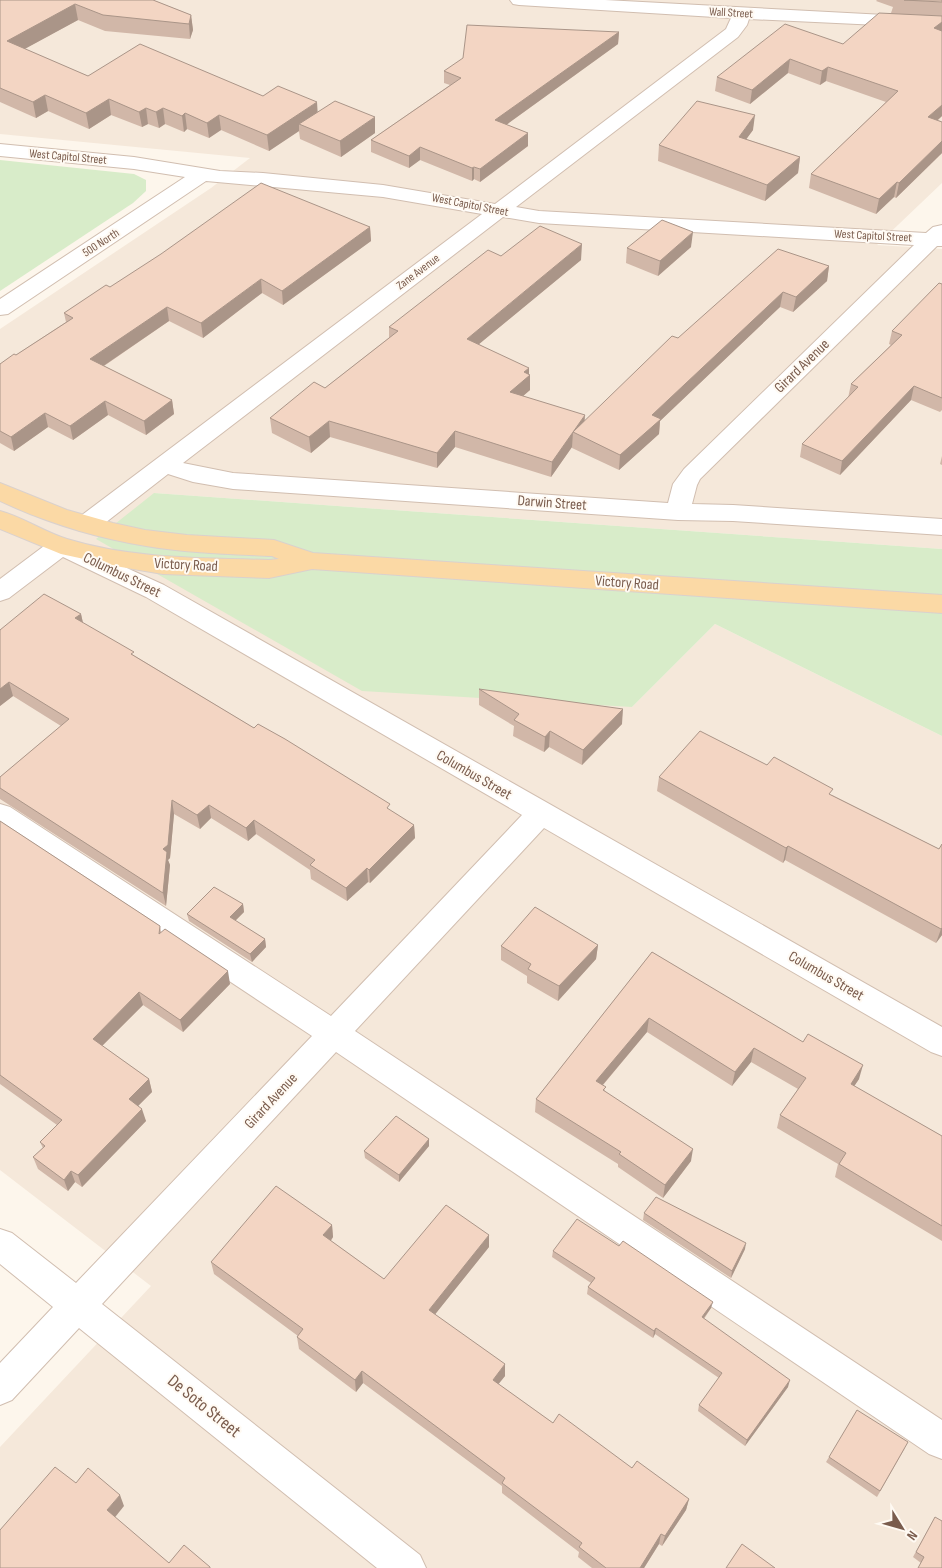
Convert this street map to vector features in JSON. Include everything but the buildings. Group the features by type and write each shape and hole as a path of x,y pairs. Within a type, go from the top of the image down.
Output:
{"main road":[{"path":"0,491 32,506 87,524"},
{"name":"Columbus Street","path":"0,519 61,546"},
{"name":"Victory Road","path":"87,524 162,540 274,548 312,561"},
{"name":"Victory Road","path":"61,546 121,559 163,564 269,569 312,561 942,604"}],"street":[{"name":"Wall Street","path":"519,0 563,1 741,14 942,23"},
{"name":"Zane Avenue","path":"87,524 732,33 738,25 741,14"},
{"name":"West Capitol Street","path":"0,150 157,166 200,175 383,191 498,212 539,217 939,236"},
{"name":"500 North","path":"0,309 175,194 200,175"},
{"name":"Girard Avenue","path":"678,512 685,484 692,474 939,236"},
{"name":"Darwin Street","path":"165,464 193,474 233,481 678,512 733,513 942,527"},
{"path":"0,592 61,546"},
{"name":"Columbus Street","path":"61,546 156,591 942,1043"},
{"name":"Girard Avenue","path":"0,1388 541,813"},
{"path":"0,815 334,1034 942,1441"},
{"name":"De Soto Street","path":"0,1244 407,1568"}],"shaded area":[{"path":"0,0 942,0 942,183 877,245 942,249 942,549 154,493 632,707 715,624 942,736 942,1568 0,1568 0,1447 151,1286 0,1170 0,329 211,188 250,158 0,134"}],"green space":[{"path":"0,160 134,174 146,180 146,191 133,203 0,291"},
{"path":"154,493 942,549 942,736 715,624 632,707 362,691 96,539"}]}
